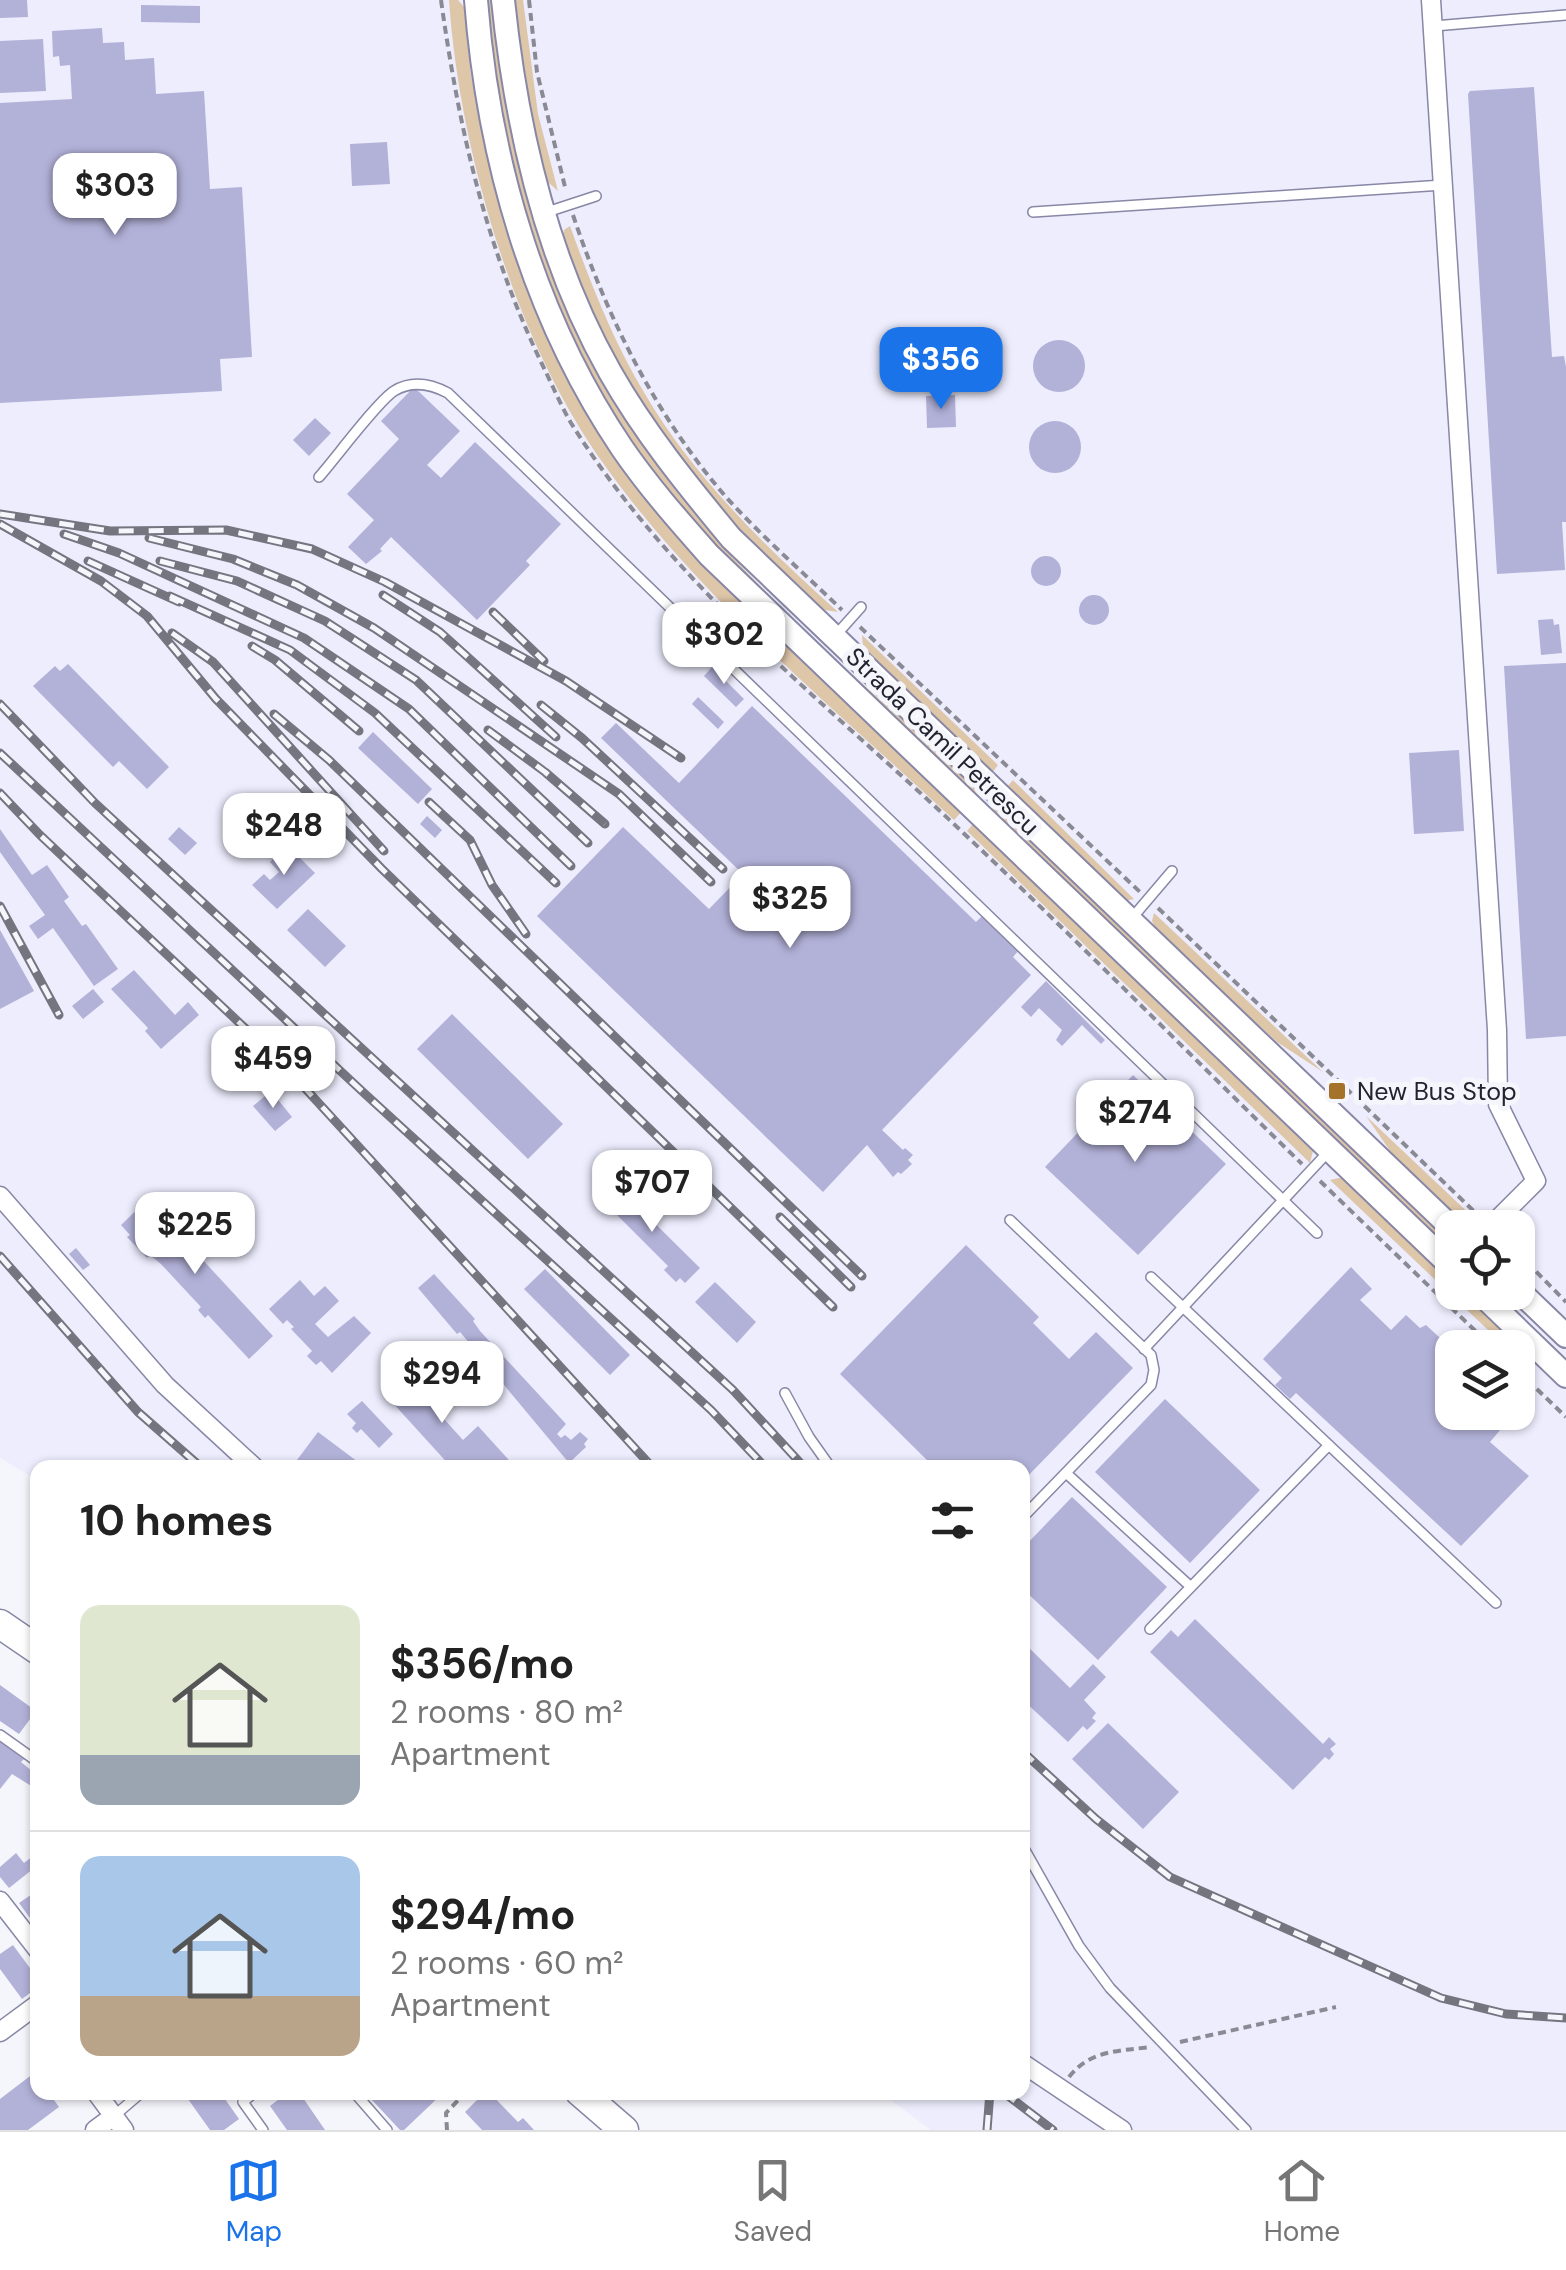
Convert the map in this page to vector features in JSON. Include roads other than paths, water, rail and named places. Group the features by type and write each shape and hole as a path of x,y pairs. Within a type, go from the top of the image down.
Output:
{"main road":[{"path":"0,1624 30,1645"},
{"path":"589,2100 624,2130"}],"street":[{"name":"Strada Camil Petrescu","path":"476,0 492,124 522,239 552,318 622,448 708,555 1435,1252"},
{"name":"Strada Camil Petrescu","path":"503,0 521,123 544,213 582,313 609,370 647,431 731,538 1435,1212"},
{"path":"1431,0 1497,1030 1498,1104 1536,1181 1507,1210"},
{"path":"0,1196 166,1385 246,1460"},
{"path":"1535,1306 1566,1336"},
{"path":"1498,1310 1566,1376"},
{"path":"0,1902 30,1940"},
{"path":"0,2032 30,2013"},
{"path":"1030,2067 1122,2130"},
{"path":"95,2130 119,2123 102,2100"}],"lane":[{"path":"1434,26 1566,15"},
{"path":"1033,212 1443,186"},
{"path":"544,213 596,196"},
{"path":"319,477 393,391 415,384 433,385 448,394 1317,1233"},
{"path":"834,637 861,607"},
{"path":"1130,920 1172,872"},
{"path":"1144,1349 1330,1150"},
{"path":"1010,1220 1150,1355 1154,1370 1151,1385 1030,1510"},
{"path":"1151,1277 1496,1602"},
{"path":"785,1394 825,1460"},
{"path":"1150,1629 1329,1446"},
{"path":"1066,1473 1191,1587"},
{"path":"0,1734 30,1756"},
{"path":"1030,1859 1079,1946 1110,1988 1246,2130"},
{"path":"119,2123 136,2100"},
{"path":"246,2100 243,2102 263,2130"},
{"path":"361,2100 387,2130"}],"railway":[{"path":"0,514 110,531 226,530 312,549 385,582 566,681 681,758"},
{"path":"0,524 101,581 147,616 216,699 382,869 833,1307"},
{"path":"64,534 119,553 304,638 409,709 571,866"},
{"path":"149,538 233,559 297,585 374,628 619,794 711,882"},
{"path":"88,561 179,602"},
{"path":"160,561 237,581 325,621 416,680 588,843"},
{"path":"383,595 440,632 556,737"},
{"path":"170,596 290,650 375,713 556,883"},
{"path":"493,612 544,661"},
{"path":"172,633 213,662 384,851"},
{"path":"252,646 275,660 359,731"},
{"path":"0,704 95,803 733,1390 798,1460"},
{"path":"541,705 723,869"},
{"path":"274,714 329,760 862,1276"},
{"path":"488,730 605,824"},
{"path":"0,753 711,1410 758,1460"},
{"path":"0,793 281,1062 646,1460"},
{"path":"429,802 470,840 492,885 526,934"},
{"path":"0,906 59,1015"},
{"path":"780,1217 851,1287"},
{"path":"0,1256 138,1412 193,1460"},
{"path":"1030,1758 1096,1819 1170,1877 1441,1998 1506,2014 1566,2018"},
{"path":"987,2130 989,2100"},
{"path":"1014,2100 1053,2130"}],"place":[{"name":"New Bus Stop","path":"1337,1091"}]}
